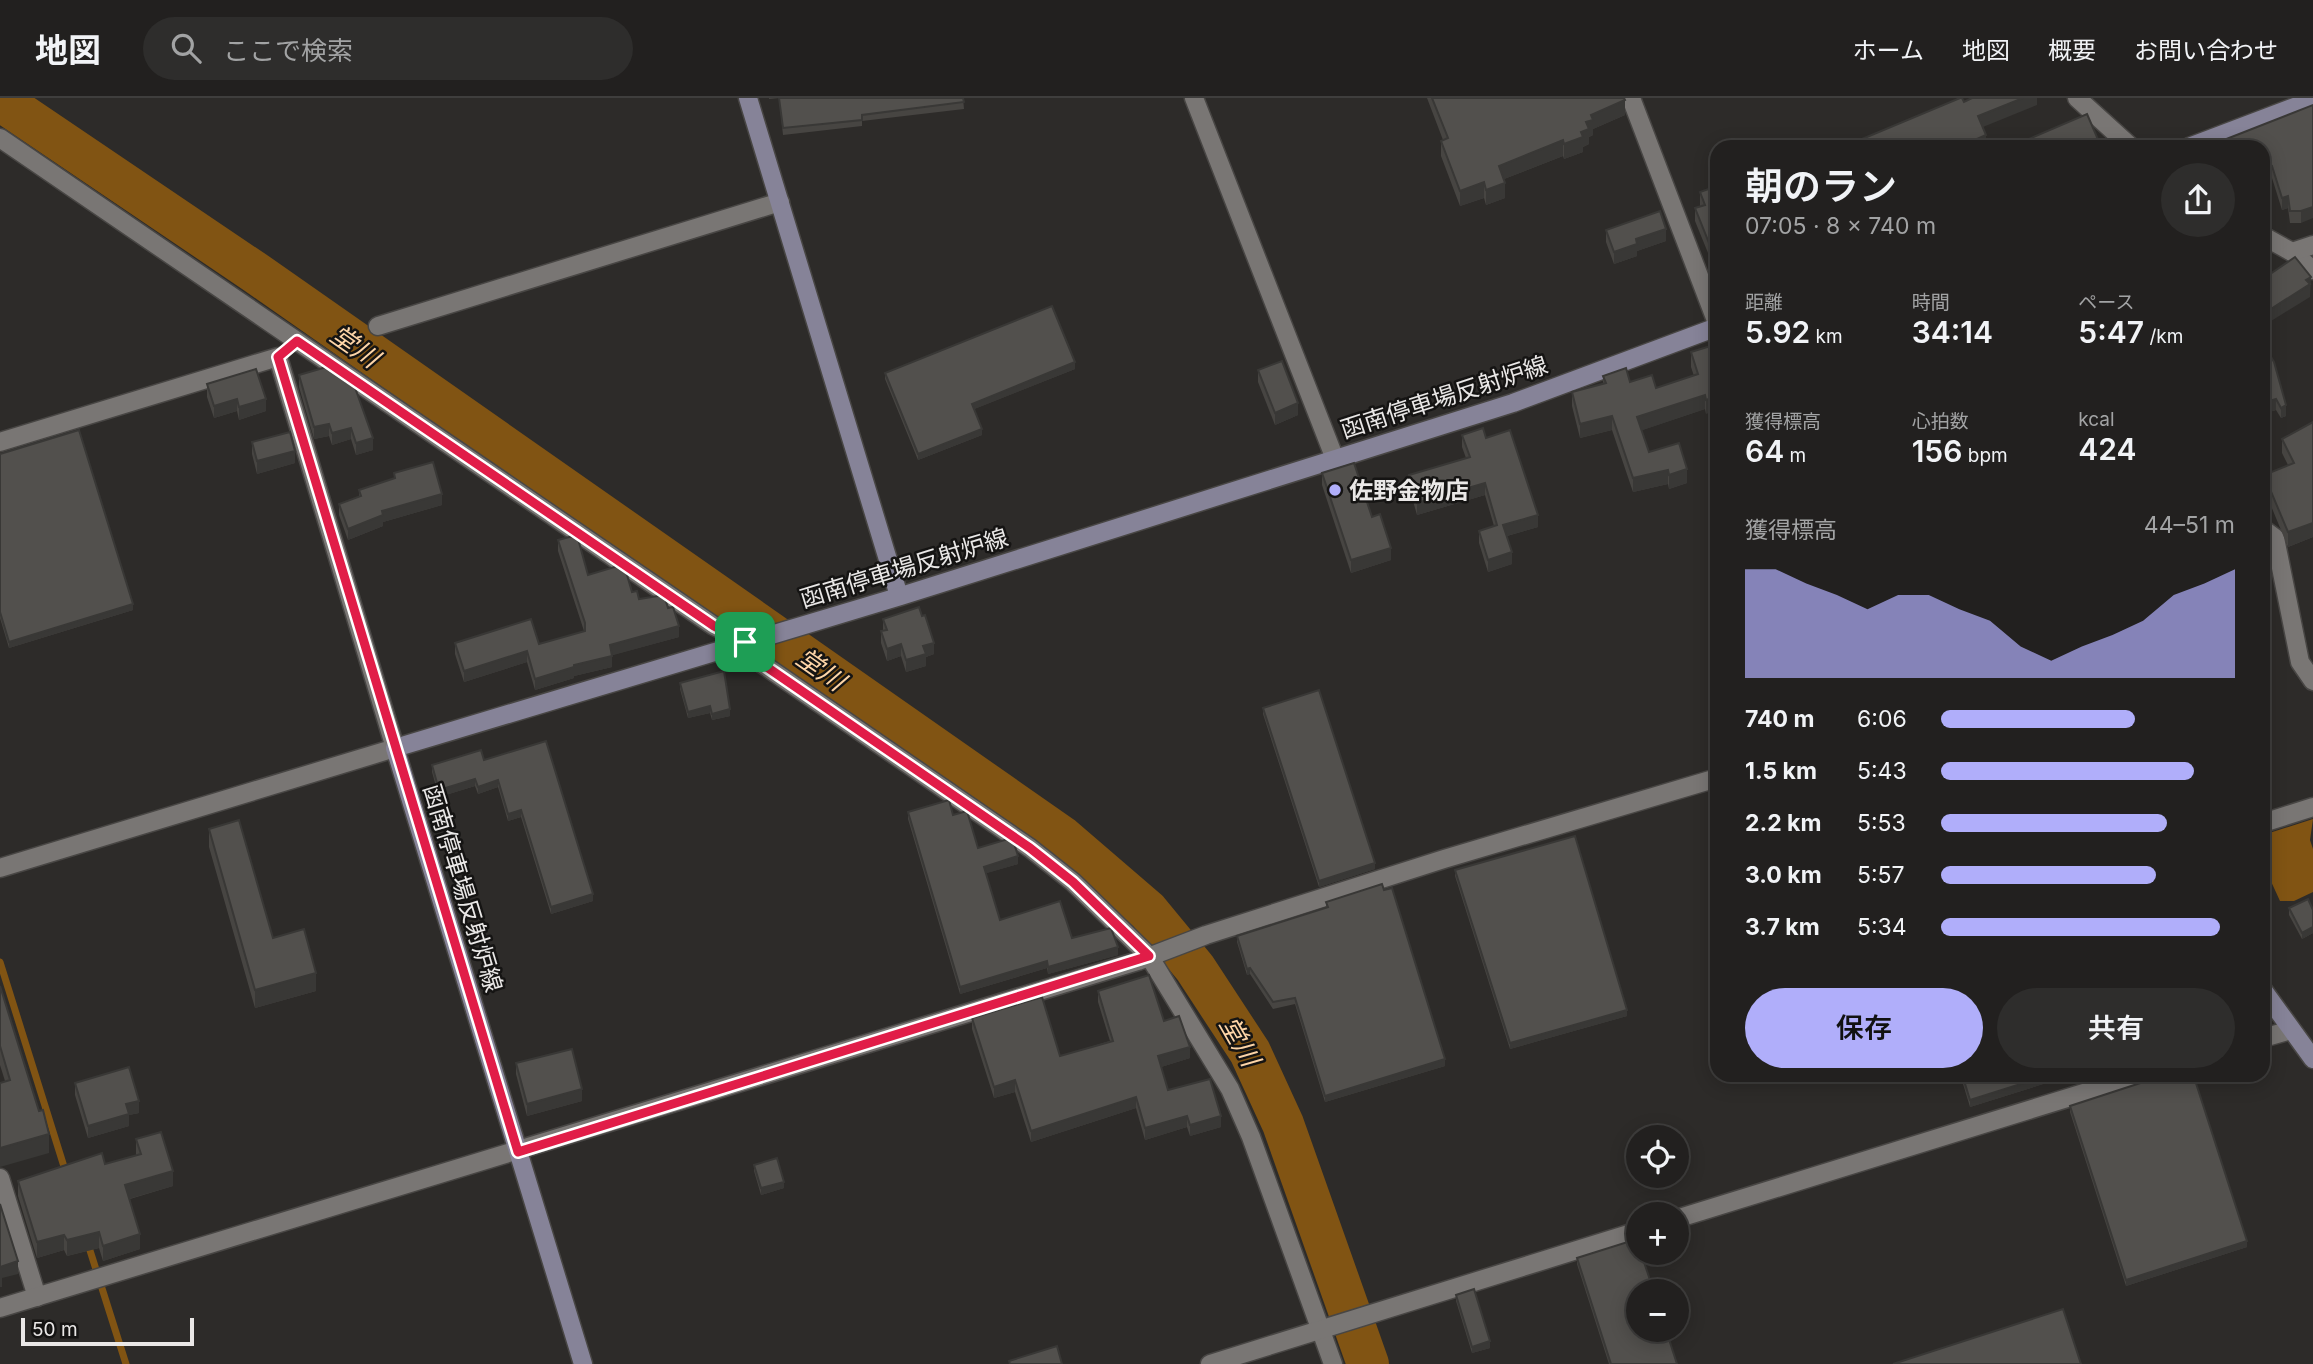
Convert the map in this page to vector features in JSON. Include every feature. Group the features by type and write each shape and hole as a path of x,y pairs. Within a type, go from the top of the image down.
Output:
{"main road":[{"path":"748,98 899,596"},
{"path":"2207,140 2313,100"},
{"name":"函南停車場反射炉線","path":"583,1364 395,748 899,596 1513,403 1710,328"},
{"path":"2270,1000 2313,1059"}],"street":[{"path":"1194,98 1335,459"},
{"path":"1631,98 1710,307"},
{"path":"2077,98 2123,140"},
{"path":"0,138 714,626 745,642 758,661 1030,848 1073,882 1153,954 1230,1089 1325,1329 1334,1364"},
{"path":"377,326 780,202"},
{"path":"2270,240 2292,252 2313,270"},
{"path":"2292,252 2313,245"},
{"path":"0,442 278,357 297,341"},
{"path":"0,868 395,748 278,357"},
{"path":"2270,534 2275,538 2300,662 2313,681"},
{"path":"0,1308 518,1152 1153,954 1444,859 1710,780"},
{"path":"2270,820 2313,807"},
{"path":"2270,1036 2291,1030"},
{"path":"1689,1215 2120,1082"},
{"path":"0,1178 37,1297"},
{"path":"1210,1364 1626,1235"}],"shaded area":[{"path":"2313,819 2310,840 2313,849 2313,892 2294,901 2280,901 2270,879 2270,833"}],"building":[{"path":"779,98 963,98 964,102 862,115 862,120 783,128"},
{"path":"1432,98 1625,100 1591,115 1593,120 1586,122 1589,129 1581,132 1583,137 1564,144 1563,140 1499,166 1505,183 1486,190 1484,182 1460,191 1441,141 1448,138"},
{"path":"1960,98 1964,102 1972,98 2023,98 1978,116 1986,135 1975,140 1860,140"},
{"path":"2313,105 2313,207 2290,211 2288,196 2282,198 2272,166 2270,167 2270,140 2224,140"},
{"path":"2087,114 2098,140 2026,140"},
{"path":"1710,188 1710,246 1695,208 1705,205 1700,192"},
{"path":"1660,211 1666,229 1636,239 1637,244 1614,252 1606,230"},
{"path":"2295,257 2311,277 2306,280 2310,284 2270,310 2270,274"},
{"path":"1052,306 1075,362 972,404 982,429 918,454 885,373"},
{"path":"1710,346 1710,399 1706,400 1705,395 1637,417 1649,452 1679,443 1687,469 1669,475 1668,470 1633,478 1612,416 1580,424 1572,392 1606,383 1603,376 1626,368 1630,382 1652,375 1656,388 1698,374 1691,352"},
{"path":"2270,355 2286,405 2281,408 2276,399 2270,401"},
{"path":"1282,361 1298,403 1275,413 1258,370"},
{"path":"330,366 338,374 344,375 346,382 353,382 373,438 356,443 351,428 332,433 329,424 314,427 299,375"},
{"path":"256,369 266,399 239,407 237,399 214,406 207,384"},
{"path":"2313,422 2313,523 2288,532 2270,489 2270,473 2294,463 2282,439"},
{"path":"1483,428 1486,438 1510,430 1538,515 1503,525 1512,552 1488,560 1479,531 1497,525 1485,483 1417,503 1409,475 1470,457 1462,435"},
{"path":"79,430 133,604 9,642 0,612 0,454"},
{"path":"290,432 295,451 257,461 252,442"},
{"path":"433,462 442,494 382,511 383,515 348,529 339,504 361,496 359,490 395,478 394,473"},
{"path":"1354,463 1372,517 1380,514 1391,548 1351,560 1322,473"},
{"path":"577,535 588,575 621,565 625,568 632,592 637,591 639,599 664,595 668,608 673,607 679,626 610,645 612,656 574,665 535,679 527,651 464,671 455,643 531,619 539,644 585,631 585,623 558,540"},
{"path":"919,607 922,616 925,615 934,643 923,646 926,654 906,660 901,644 887,649 881,631 887,630 883,619"},
{"path":"724,671 730,709 712,714 710,706 688,712 680,683"},
{"path":"1319,690 1375,863 1319,881 1263,708"},
{"path":"546,741 593,894 551,907 521,810 508,814 498,780 478,787 475,779 439,790 432,765 481,750 484,760"},
{"path":"949,800 953,815 967,811 978,848 1008,839 1014,843 1018,856 984,867 1000,920 1060,901 1072,938 1111,928 1118,947 1048,967 1047,961 960,987 908,812"},
{"path":"239,820 273,938 304,929 316,973 255,990 209,829"},
{"path":"1575,836 1627,1010 1510,1043 1455,870"},
{"path":"1382,884 1384,890 1392,888 1445,1059 1325,1096 1295,998 1273,1002 1250,968 1247,969 1237,936 1328,907 1326,902"},
{"path":"2308,899 2313,910 2313,927 2302,933 2289,908"},
{"path":"1149,975 1164,1021 1179,1016 1190,1047 1158,1056 1168,1090 1210,1079 1221,1116 1190,1125 1187,1116 1145,1128 1136,1097 1031,1131 1015,1080 994,1087 972,1018 1042,997 1060,1056 1113,1041 1098,991"},
{"path":"0,986 39,1111 43,1110 49,1134 0,1148 0,1083 10,1080 0,1046"},
{"path":"572,1049 582,1089 527,1104 516,1063"},
{"path":"129,1067 139,1101 126,1104 129,1114 88,1126 75,1083"},
{"path":"1964,1082 2027,1082 1970,1100"},
{"path":"2144,1082 2196,1082 2247,1241 2126,1280 2070,1106"},
{"path":"161,1132 173,1171 125,1185 140,1234 103,1246 99,1232 67,1240 64,1235 37,1242 18,1181 102,1153 105,1164 141,1154 136,1139"},
{"path":"777,1158 784,1182 761,1188 754,1165"},
{"path":"0,1204 18,1261 0,1267"},
{"path":"1626,1242 1626,1265 1645,1265 1650,1279 1626,1279 1626,1342 1670,1342 1677,1364 1611,1364 1577,1258"},
{"path":"1474,1289 1490,1341 1472,1347 1456,1295"},
{"path":"2063,1309 2081,1364 1893,1364"},
{"path":"1057,1346 1062,1364 1010,1364 1009,1361"}],"waterway":[{"name":"堂川","path":"0,100 256,273 1062,837 1148,911 1195,968 1250,1052 1283,1124 1368,1364"},
{"path":"0,962 66,1173"},
{"path":"87,1241 126,1364"}],"place":[{"name":"佐野金物店","path":"1335,490"}],"route":[{"path":"297,341 714,626 745,642 758,661 1030,848 1073,882 1149,956 518,1152 278,357 297,341"}]}
